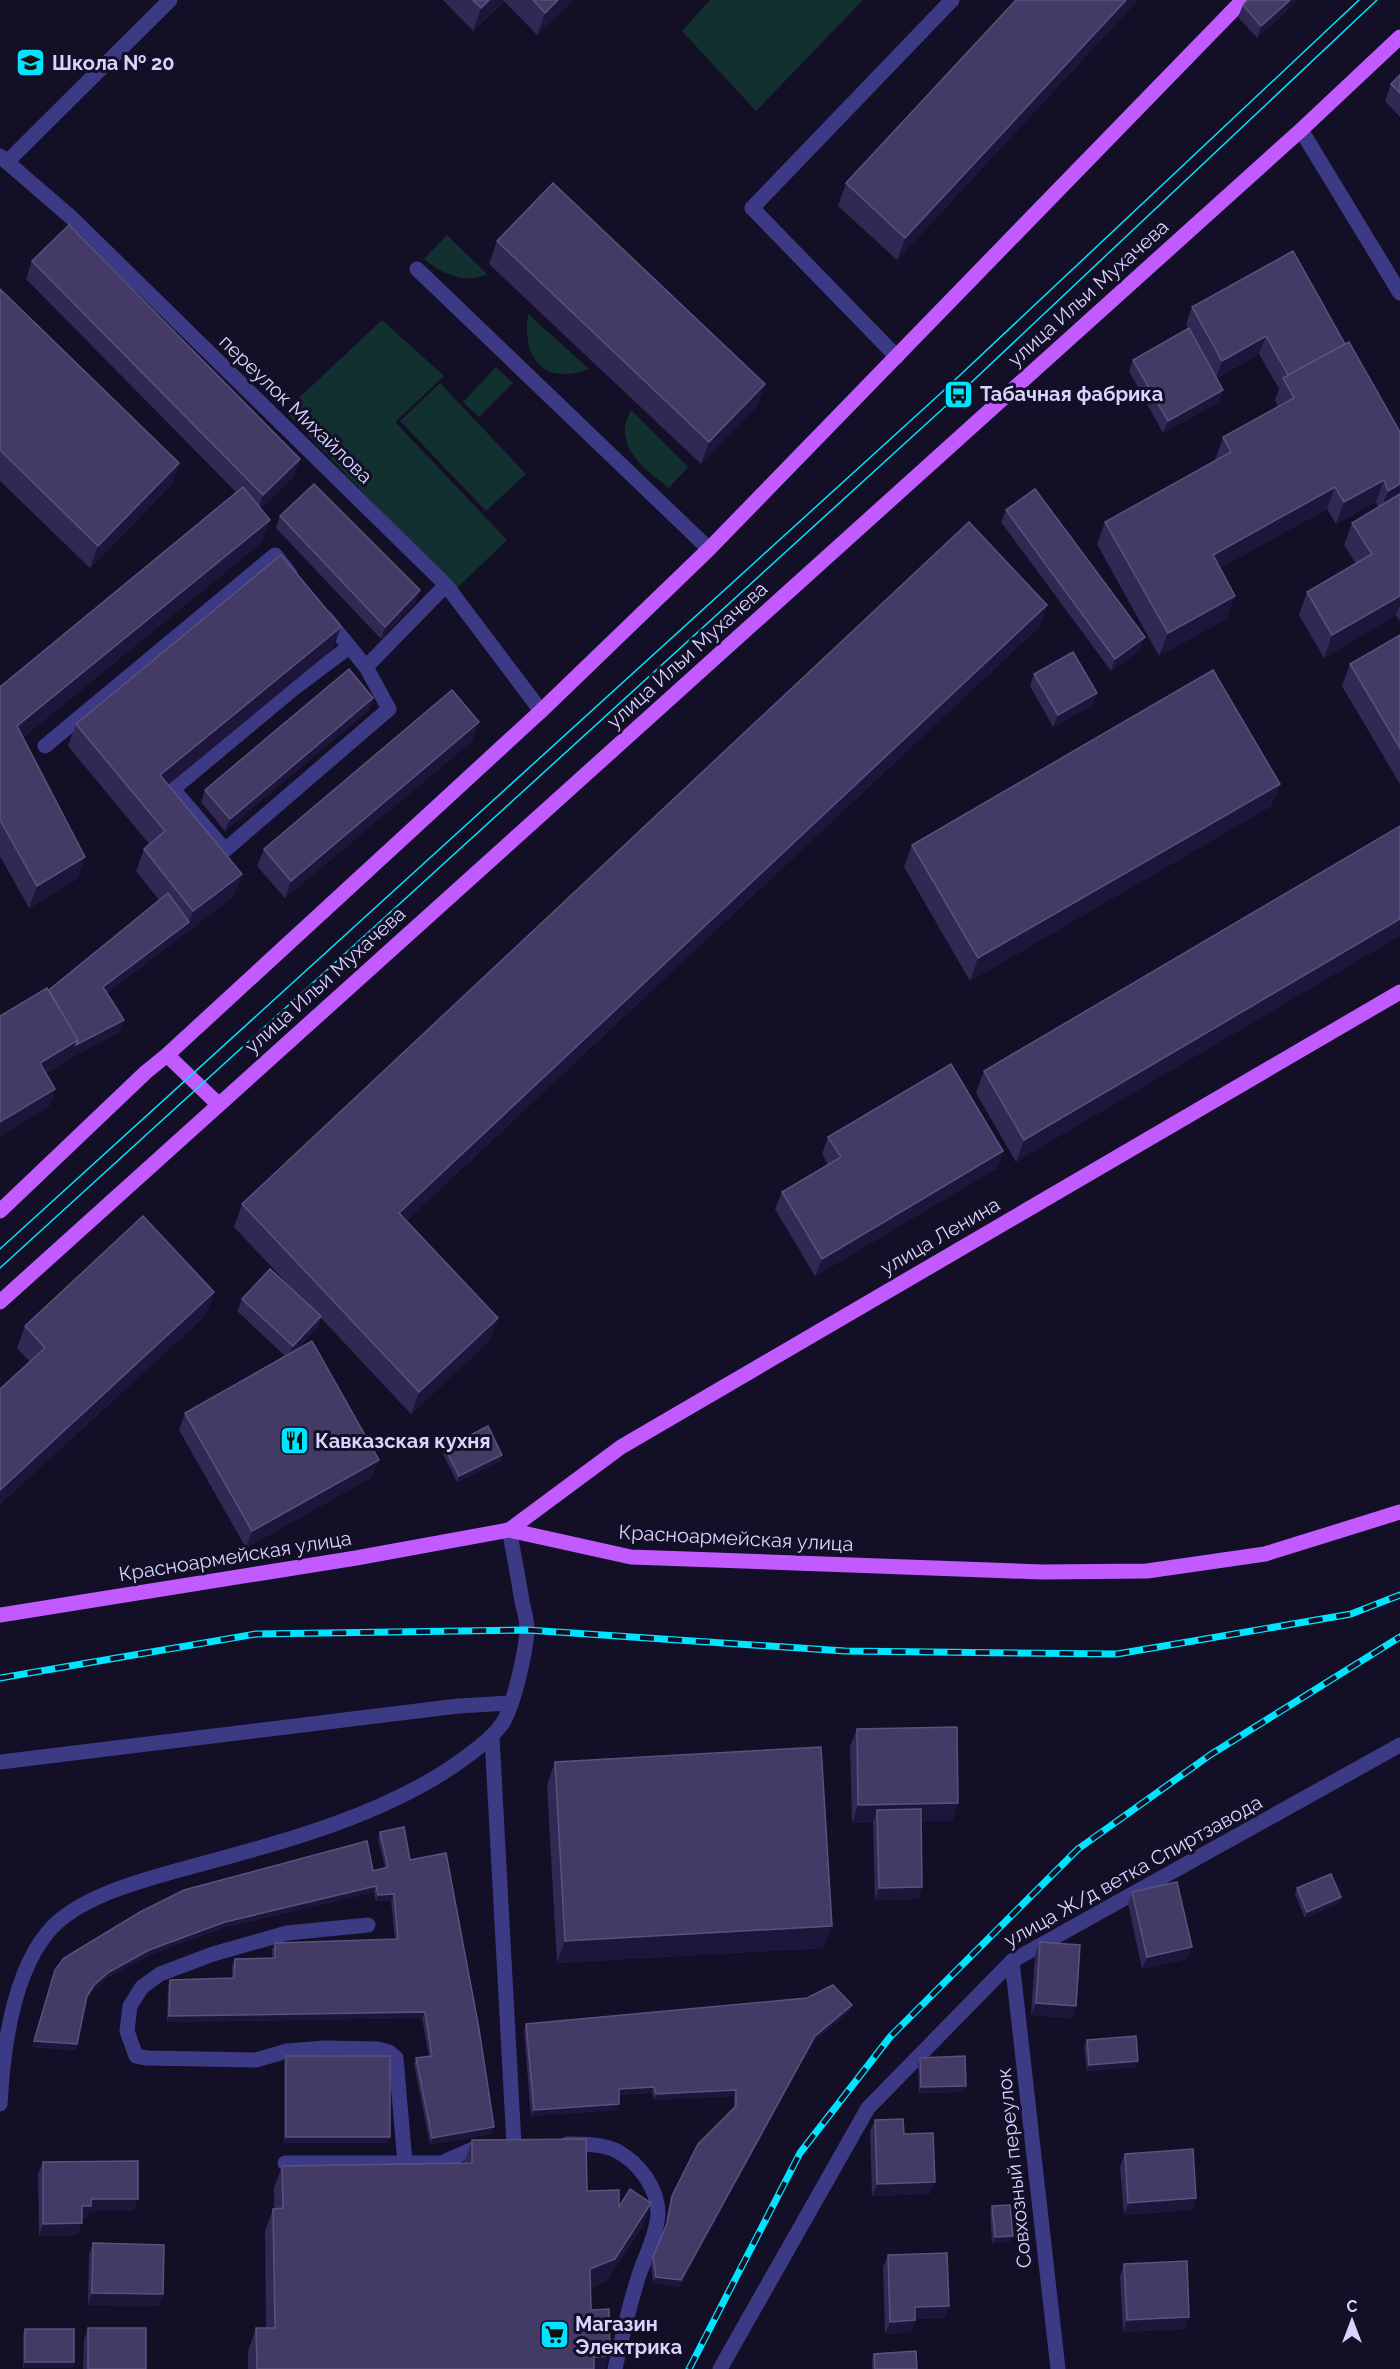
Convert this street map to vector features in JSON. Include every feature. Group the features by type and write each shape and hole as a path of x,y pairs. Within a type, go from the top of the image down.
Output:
{"main road":[{"path":"0,1211 146,1072 541,711 709,549 1243,0"},
{"name":"улица Ильи Мухачева","path":"0,1302 1301,130 1400,37"},
{"name":"улица Ленина","path":"509,1530 621,1447 1400,992"},
{"path":"167,1055 218,1104"},
{"name":"Красноармейская улица","path":"0,1615 356,1558 509,1530 631,1557 1042,1572 1147,1571 1265,1554 1400,1512"}],"street":[{"path":"4,159 170,0"},
{"path":"897,357 752,208 952,0"},
{"path":"1301,130 1400,293"},
{"name":"переулок Михайлова","path":"4,159 73,219 446,585 541,711"},
{"path":"417,269 709,549"},
{"path":"45,746 275,555 297,583"},
{"path":"366,666 446,585"},
{"path":"319,610 366,666 389,709 225,850 173,789 293,689 349,647"},
{"path":"0,2104 2,2063 12,2007 30,1961 48,1931 72,1912 98,1897 150,1878 261,1849 367,1812 447,1771 492,1737 504,1721 511,1703 527,1630 509,1530"},
{"path":"0,1762 446,1707 511,1703"},
{"path":"285,2163 441,2163 473,2149 520,2145 492,1737"},
{"name":"улица Ж/д ветка Спиртзавода","path":"720,2369 868,2108 1012,1961 1400,1745"},
{"path":"368,1924 287,1933 223,1951 160,1974 142,1987 130,2006 127,2031 130,2045 136,2056 147,2058 256,2060 287,2051 325,2048 378,2049 389,2052 396,2058 405,2163"},
{"name":"Совхозный переулок","path":"1012,1961 1058,2369"},
{"path":"549,2145 584,2144 616,2151 636,2165 651,2184 656,2201 656,2222 630,2303 615,2369"}],"green space":[{"path":"710,0 863,0 756,111 682,31"},
{"path":"447,235 487,274 462,278 438,269 424,259"},
{"path":"528,314 589,369 559,374 548,371 539,364 529,344"},
{"path":"382,320 444,376 395,422 507,540 456,589 285,411"},
{"path":"496,367 513,383 479,417 463,402"},
{"path":"440,383 526,474 486,511 400,421"},
{"path":"631,410 688,467 669,488 640,463 629,447 625,428"}],"building":[{"path":"473,0 489,0 481,8"},
{"path":"533,0 558,0 545,13"},
{"path":"1016,0 1126,0 905,238 846,183"},
{"path":"1248,0 1290,0 1261,26 1243,5"},
{"path":"1400,75 1400,93 1391,84"},
{"path":"553,183 765,384 709,442 497,241"},
{"path":"69,225 300,459 263,495 32,261"},
{"path":"1293,251 1345,344 1288,375 1266,336 1222,361 1192,307"},
{"path":"0,289 179,463 98,546 0,450"},
{"path":"1189,328 1223,390 1168,421 1133,360"},
{"path":"1349,342 1400,432 1400,484 1388,491 1384,480 1344,502 1335,487 1213,555 1235,596 1168,633 1105,522 1231,452 1223,437 1294,398 1283,378"},
{"path":"314,484 420,590 385,627 280,516"},
{"path":"243,487 270,520 17,726 85,857 37,886 0,820 0,687"},
{"path":"1035,489 1145,637 1115,659 1006,510"},
{"path":"1400,494 1400,596 1332,635 1307,592 1372,554 1352,523"},
{"path":"969,522 1047,605 399,1213 498,1318 419,1392 242,1204"},
{"path":"281,555 341,627 160,775 242,874 193,911 144,849 165,831 76,724"},
{"path":"1400,635 1400,748 1350,664"},
{"path":"1073,652 1097,693 1058,715 1034,674"},
{"path":"349,669 373,698 230,819 205,790"},
{"path":"1213,670 1280,784 978,958 912,845"},
{"path":"452,690 479,722 291,881 264,849"},
{"path":"1400,826 1400,919 1024,1140 984,1071"},
{"path":"168,893 189,922 103,987 124,1020 76,1045 78,1040 49,990"},
{"path":"47,988 78,1040 40,1063 55,1089 0,1122 0,1016"},
{"path":"951,1064 1003,1151 822,1259 782,1192 841,1157 828,1137"},
{"path":"143,1216 214,1292 0,1490 0,1389 45,1348 25,1326"},
{"path":"270,1269 321,1316 293,1346 242,1299"},
{"path":"312,1341 379,1460 252,1531 185,1413"},
{"path":"488,1426 502,1455 459,1476 445,1448"},
{"path":"957,1727 958,1803 858,1805 857,1729"},
{"path":"821,1747 832,1926 565,1941 555,1762"},
{"path":"921,1809 922,1887 879,1888 877,1810"},
{"path":"404,1827 410,1860 446,1853 479,2029 494,2127 432,2138 416,2058 432,2056 425,2012 169,2016 170,1980 234,1978 235,1959 275,1958 275,1943 398,1939 394,1894 378,1895 376,1886 225,1922 149,1950 109,1972 94,1985 87,1996 77,2044 34,2041 55,1970 64,1958 140,1912 184,1890 367,1841 373,1871 388,1867 380,1832"},
{"path":"1331,1874 1341,1897 1307,1912 1297,1888"},
{"path":"1177,1882 1192,1947 1147,1957 1132,1892"},
{"path":"1040,1942 1080,1945 1076,2006 1036,2003"},
{"path":"833,1985 852,2005 815,2036 681,2280 656,2277 653,2257 667,2223 672,2196 698,2144 736,2106 736,2090 656,2094 654,2087 619,2089 619,2104 534,2110 526,2024 807,1998"},
{"path":"1136,2036 1138,2061 1089,2065 1087,2040"},
{"path":"286,2056 390,2056 390,2137 286,2137"},
{"path":"965,2056 966,2086 921,2087 920,2058"},
{"path":"903,2119 904,2134 933,2133 935,2182 877,2184 875,2120"},
{"path":"586,2139 587,2191 619,2190 619,2207 630,2189 651,2203 615,2259 590,2269 591,2310 609,2309 610,2356 594,2357 594,2369 257,2369 256,2328 275,2328 273,2209 283,2208 282,2166 472,2163 472,2140"},
{"path":"1193,2149 1196,2198 1128,2203 1125,2154"},
{"path":"138,2161 138,2199 91,2199 91,2206 82,2206 82,2223 43,2224 43,2162"},
{"path":"1010,2205 1013,2236 995,2237 992,2206"},
{"path":"93,2243 164,2245 163,2294 92,2293"},
{"path":"947,2253 949,2306 915,2307 915,2320 890,2322 888,2255"},
{"path":"1187,2261 1189,2317 1127,2320 1124,2264"},
{"path":"88,2328 146,2328 146,2369 88,2369"},
{"path":"25,2329 74,2329 74,2362 25,2362"},
{"path":"916,2351 917,2369 875,2369 874,2354"}],"tram line":[{"path":"0,1249 941,393 1359,0"},
{"path":"0,1268 959,394 1377,0"}],"railway":[{"path":"0,1678 256,1634 527,1630 845,1651 1117,1654 1351,1614 1400,1595"},
{"path":"689,2369 800,2153 890,2037 1078,1849 1210,1755 1400,1637"}],"place":[{"name":"Школа № 20","path":"31,63"},
{"name":"Табачная фабрика","path":"959,394"},
{"name":"Кавказская кухня","path":"294,1441"},
{"name":"Магазин Электрика","path":"554,2335"}]}
